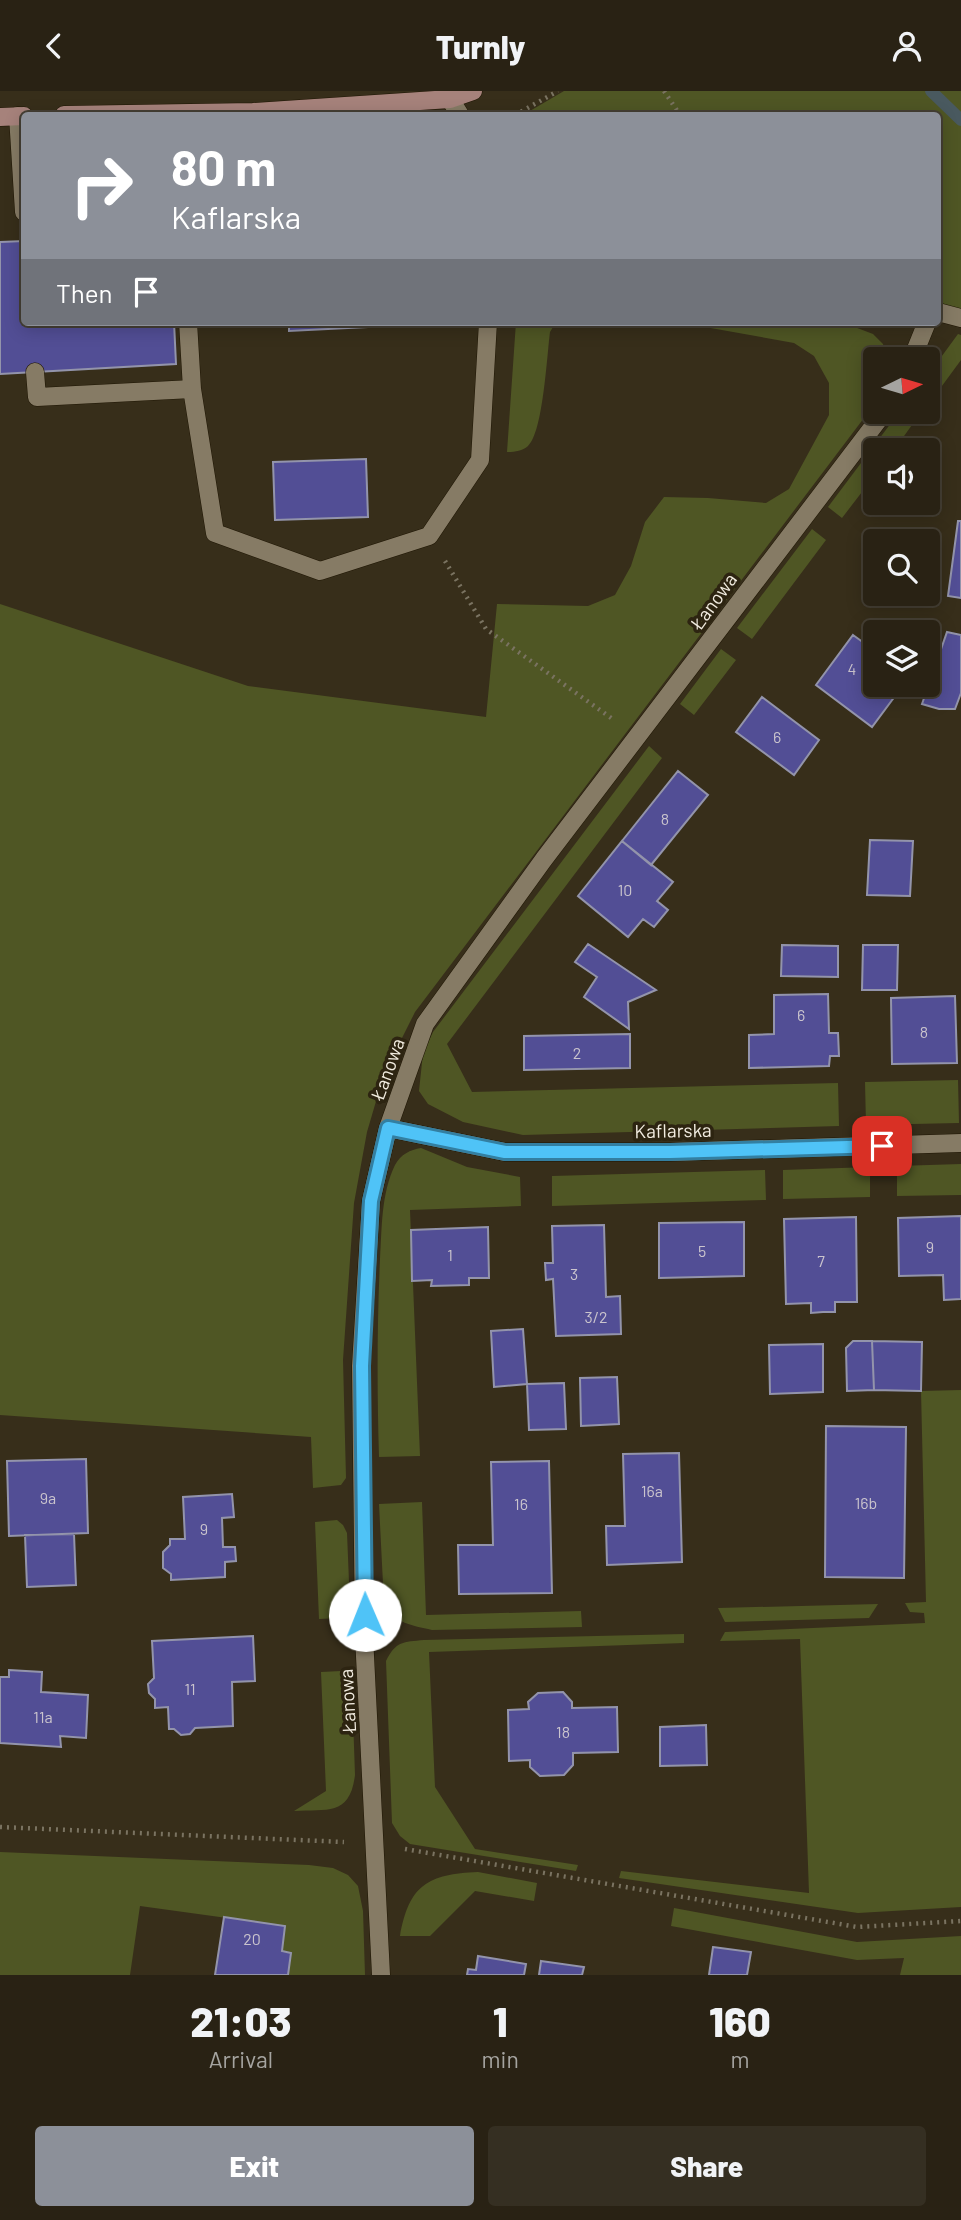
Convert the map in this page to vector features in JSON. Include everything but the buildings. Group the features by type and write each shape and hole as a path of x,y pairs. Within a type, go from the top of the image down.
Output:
{"street":[{"path":"253,112 473,91"},
{"path":"449,95 458,112"},
{"path":"14,117 21,184"},
{"path":"941,313 961,318"},
{"path":"188,326 192,389 215,533 320,571 429,536 480,460 488,326"},
{"path":"917,347 925,326"},
{"path":"35,372 37,397 192,389"},
{"name":"Łanowa","path":"381,1975 365,1636 362,1366 371,1201 388,1128 425,1024 544,859 875,424"},
{"name":"Kaflarska","path":"388,1128 505,1152 670,1152 961,1143"}],"path":[{"path":"520,112 558,91"},
{"path":"664,91 678,112"},
{"path":"429,536 486,629 638,736"},
{"path":"0,1827 375,1844 857,1927 961,1921"}],"green space":[{"path":"564,91 926,91 961,124 961,313 941,308 941,112 528,112"},
{"path":"936,91 961,91 961,115"},
{"path":"516,326 554,326 550,332 541,410 533,438 523,449 507,452"},
{"path":"699,326 852,326 873,334 884,347 863,347 863,419 415,1012 384,1074 367,1132 354,1203 343,1360 346,1478 341,1485 313,1488 311,1437 0,1415 0,604 248,686 486,717 497,604 588,606 615,595 631,566 645,522 664,497 766,503 789,489 829,415 829,383 814,356 794,343"},
{"path":"958,334 961,335 961,360 940,389 940,359"},
{"path":"890,424 913,424 903,438 880,438"},
{"path":"863,460 863,491 842,518 828,507"},
{"path":"812,529 826,540 752,639 737,628"},
{"path":"721,649 736,660 694,715 680,704"},
{"path":"649,746 662,758 447,1044 472,1092 838,1083 839,1126 523,1135 463,1122 428,1104 419,1091 423,1053 433,1032"},
{"path":"958,1080 959,1123 866,1125 865,1082"},
{"path":"421,1148 467,1167 520,1177 521,1206 410,1210 420,1456 379,1457 378,1334 383,1211 395,1165 406,1153"},
{"path":"961,1164 961,1195 897,1196 897,1166"},
{"path":"870,1167 870,1197 783,1199 783,1170"},
{"path":"765,1170 766,1200 552,1206 552,1176"},
{"path":"961,1390 961,1907 858,1913 619,1878 621,1871 809,1893 800,1639 720,1641 725,1632 925,1623 924,1613 910,1612 905,1603 926,1602 921,1391"},
{"path":"422,1502 426,1615 581,1611 582,1627 432,1630 405,1623 394,1616 384,1604 379,1504"},
{"path":"337,1520 347,1533 350,1606 348,1614 340,1618 319,1619 315,1522"},
{"path":"878,1604 869,1618 725,1622 718,1608"},
{"path":"684,1634 684,1643 429,1652 435,1787 475,1849 578,1865 576,1871 410,1844 400,1836 392,1823 386,1661 397,1646 405,1642 424,1640"},
{"path":"341,1671 352,1688 355,1775 352,1788 348,1798 335,1808 294,1811 326,1791 321,1672"},
{"path":"0,1852 333,1868 348,1875 358,1886 363,1911 365,1975 288,1975 291,1953 282,1951 285,1926 140,1906 130,1975 0,1975"},
{"path":"478,1872 537,1883 534,1901 475,1891 430,1936 400,1936 409,1905 415,1894 424,1886 446,1876"},
{"path":"674,1908 857,1942 961,1936 961,1975 900,1975 904,1958 857,1960 671,1926"}],"waterway":[{"path":"931,91 961,120"}],"route":[{"path":"365,1615 362,1366 371,1201 388,1128 505,1152 670,1152 882,1146"}]}
